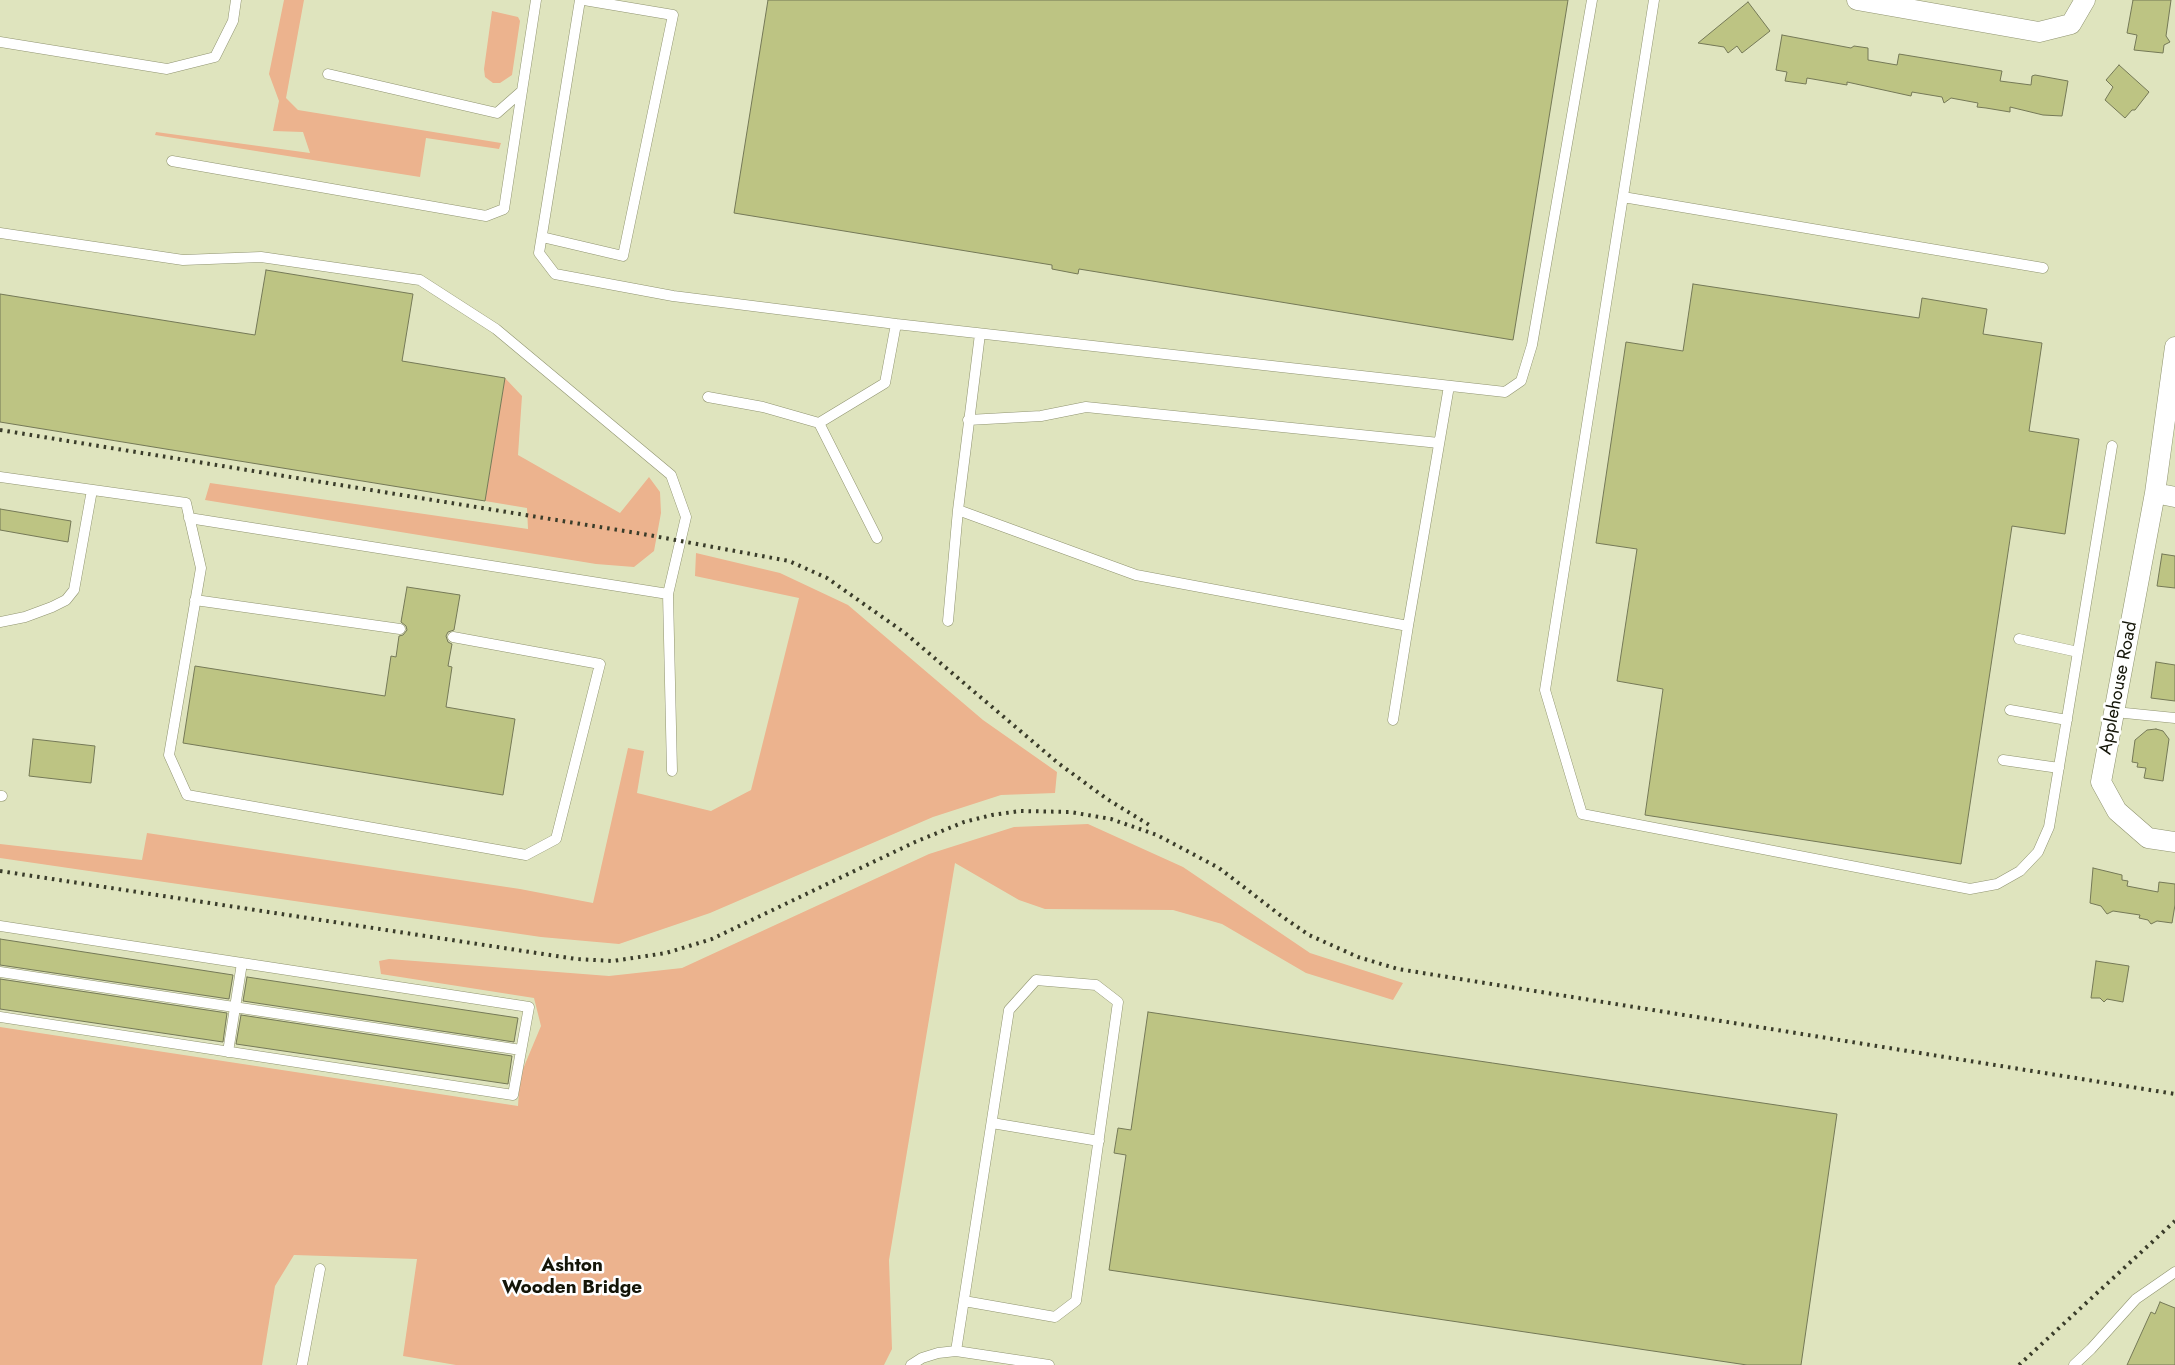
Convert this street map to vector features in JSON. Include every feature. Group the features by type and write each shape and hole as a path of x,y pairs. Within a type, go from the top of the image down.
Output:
{"street":[{"path":"1857,0 2039,32 2071,24 2085,0"},
{"name":"Applehouse Road","path":"2175,347 2165,495 2115,712 2101,782 2117,811 2148,838 2175,842"}],"lane":[{"path":"0,42 167,69 215,57 233,21 236,0"},
{"path":"172,161 486,216 504,209 536,0"},
{"path":"580,0 538,253 555,274 673,296 896,324 1505,392 1521,381 1532,345 1592,0"},
{"path":"542,237 623,256 674,15 584,0"},
{"path":"1654,0 1546,690 1582,814 1970,889 1997,884 2020,872 2038,852 2049,827 2112,446"},
{"path":"328,74 497,112 522,91"},
{"path":"1623,197 2044,268"},
{"path":"0,233 183,260 261,257 420,280 496,329 671,475 686,517 668,594 672,771"},
{"path":"819,423 885,382 896,324"},
{"path":"948,621 968,420 980,334"},
{"path":"1393,720 1449,386"},
{"path":"708,397 763,407 819,423 877,538"},
{"path":"968,420 1041,416 1086,407 1440,443"},
{"path":"0,477 186,504 200,568 169,755 187,795 526,855 556,839 600,664 453,637"},
{"path":"0,622 25,617 52,607 66,600 74,590 92,490"},
{"path":"958,510 1136,575 1408,626"},
{"path":"189,518 668,594"},
{"path":"195,600 400,629"},
{"path":"2019,639 2078,652"},
{"path":"2010,710 2067,720"},
{"path":"2115,712 2175,718"},
{"path":"2003,760 2059,768"},
{"path":"0,926 529,1007 513,1095 0,1017"},
{"path":"228,1052 242,963"},
{"path":"0,972 521,1050"},
{"path":"956,1351 1009,1010 1036,980 1096,985 1118,1002 1076,1301 1055,1316 964,1301"},
{"path":"992,1123 1098,1141"},
{"path":"302,1365 320,1269"},
{"path":"2074,1365 2136,1299 2175,1272"},
{"path":"911,1365 922,1358 938,1352 956,1351 1049,1365"}],"shaded area":[{"path":"284,0 304,0 286,98 298,110 501,143 499,149 426,138 420,177 155,135 156,132 310,153 303,132 273,131 279,101 269,74"},
{"path":"492,11 518,17 520,21 512,75 500,83 493,83 485,77 484,69"},
{"path":"505,378 522,396 518,455 620,513 649,477 660,492 661,513 654,551 634,567 596,564 205,500 210,483 528,529 527,508 485,501"},
{"path":"696,553 780,573 848,605 983,720 1057,772 1055,793 1001,795 933,817 710,913 619,944 541,937 0,858 0,844 142,860 147,833 520,889 593,903 628,748 644,751 637,793 711,811 751,790 799,598 695,576"},
{"path":"1088,824 1183,867 1310,953 1403,983 1393,1000 1306,973 1222,924 1173,910 1045,909 1019,900 955,863 889,1260 892,1349 884,1365 456,1365 403,1356 417,1259 294,1255 275,1286 262,1365 0,1365 0,1027 518,1106 520,1076 541,1026 534,998 381,974 379,961 389,959 609,976 682,968 929,854 1014,827"}],"building":[{"path":"768,0 1568,0 1513,340 1079,269 1078,274 1052,269 1052,265 734,213"},
{"path":"2133,0 2171,0 2166,36 2170,42 2164,45 2163,53 2134,50 2137,35 2127,33"},
{"path":"1748,2 1770,31 1742,53 1737,46 1728,53 1724,47 1698,43"},
{"path":"1782,35 1851,48 1854,46 1868,48 1868,60 1897,65 1899,54 2002,71 2000,81 2031,85 2032,76 2035,75 2068,81 2062,116 2043,115 2010,107 2010,112 1977,107 1978,103 1951,98 1944,103 1942,97 1912,92 1911,96 1847,82 1847,85 1807,78 1806,84 1785,81 1787,72 1776,70"},
{"path":"2119,65 2149,92 2135,110 2132,110 2125,118 2105,100 2113,87 2106,80"},
{"path":"266,270 413,294 402,361 505,378 485,501 0,422 0,294 255,335"},
{"path":"1693,284 1919,318 1922,298 1987,309 1983,334 2042,343 2029,431 2079,439 2065,534 2012,526 1961,864 1645,815 1663,689 1617,681 1637,549 1596,543 1626,342 1683,351"},
{"path":"0,509 71,521 68,542 0,530"},
{"path":"2162,554 2175,556 2175,588 2157,586"},
{"path":"407,587 460,595 454,630 448,632 446,636 448,642 452,644 448,666 452,667 446,707 515,719 503,795 183,743 195,666 385,696 391,656 396,657 399,636 403,635 407,630 406,626 401,622"},
{"path":"2156,662 2175,665 2175,701 2151,698"},
{"path":"2156,729 2163,731 2169,739 2163,781 2144,778 2146,768 2137,767 2138,763 2132,762 2135,740 2147,730"},
{"path":"33,739 95,746 91,783 29,776"},
{"path":"2093,868 2122,875 2122,880 2128,881 2127,886 2158,892 2159,882 2175,884 2175,905 2172,923 2157,921 2151,924 2148,920 2139,918 2140,915 2113,911 2107,914 2101,906 2090,903"},
{"path":"0,939 233,975 229,999 0,965"},
{"path":"2096,961 2129,966 2123,1002 2107,999 2104,1002 2100,998 2091,998"},
{"path":"247,977 518,1018 514,1042 243,1001"},
{"path":"0,979 227,1013 223,1042 0,1009"},
{"path":"1148,1012 1837,1114 1801,1365 1747,1365 1109,1270 1126,1155 1114,1153 1118,1128 1131,1130"},
{"path":"241,1015 512,1056 508,1084 236,1044"},
{"path":"2160,1302 2175,1308 2175,1365 2127,1365 2151,1312 2155,1314"}],"railway":[{"path":"0,430 643,534 789,561 827,578 905,633 1058,763 1107,799 1151,826"},
{"path":"0,871 576,959 613,961 666,953 712,939 915,842 964,822 1020,811 1070,812 1111,819 1157,835 1219,868 1309,935 1358,957 1398,969 2175,1094"},
{"path":"2019,1365 2175,1221"}],"district":[{"name":"Ashton Wooden Bridge","path":"572,1277"}]}
